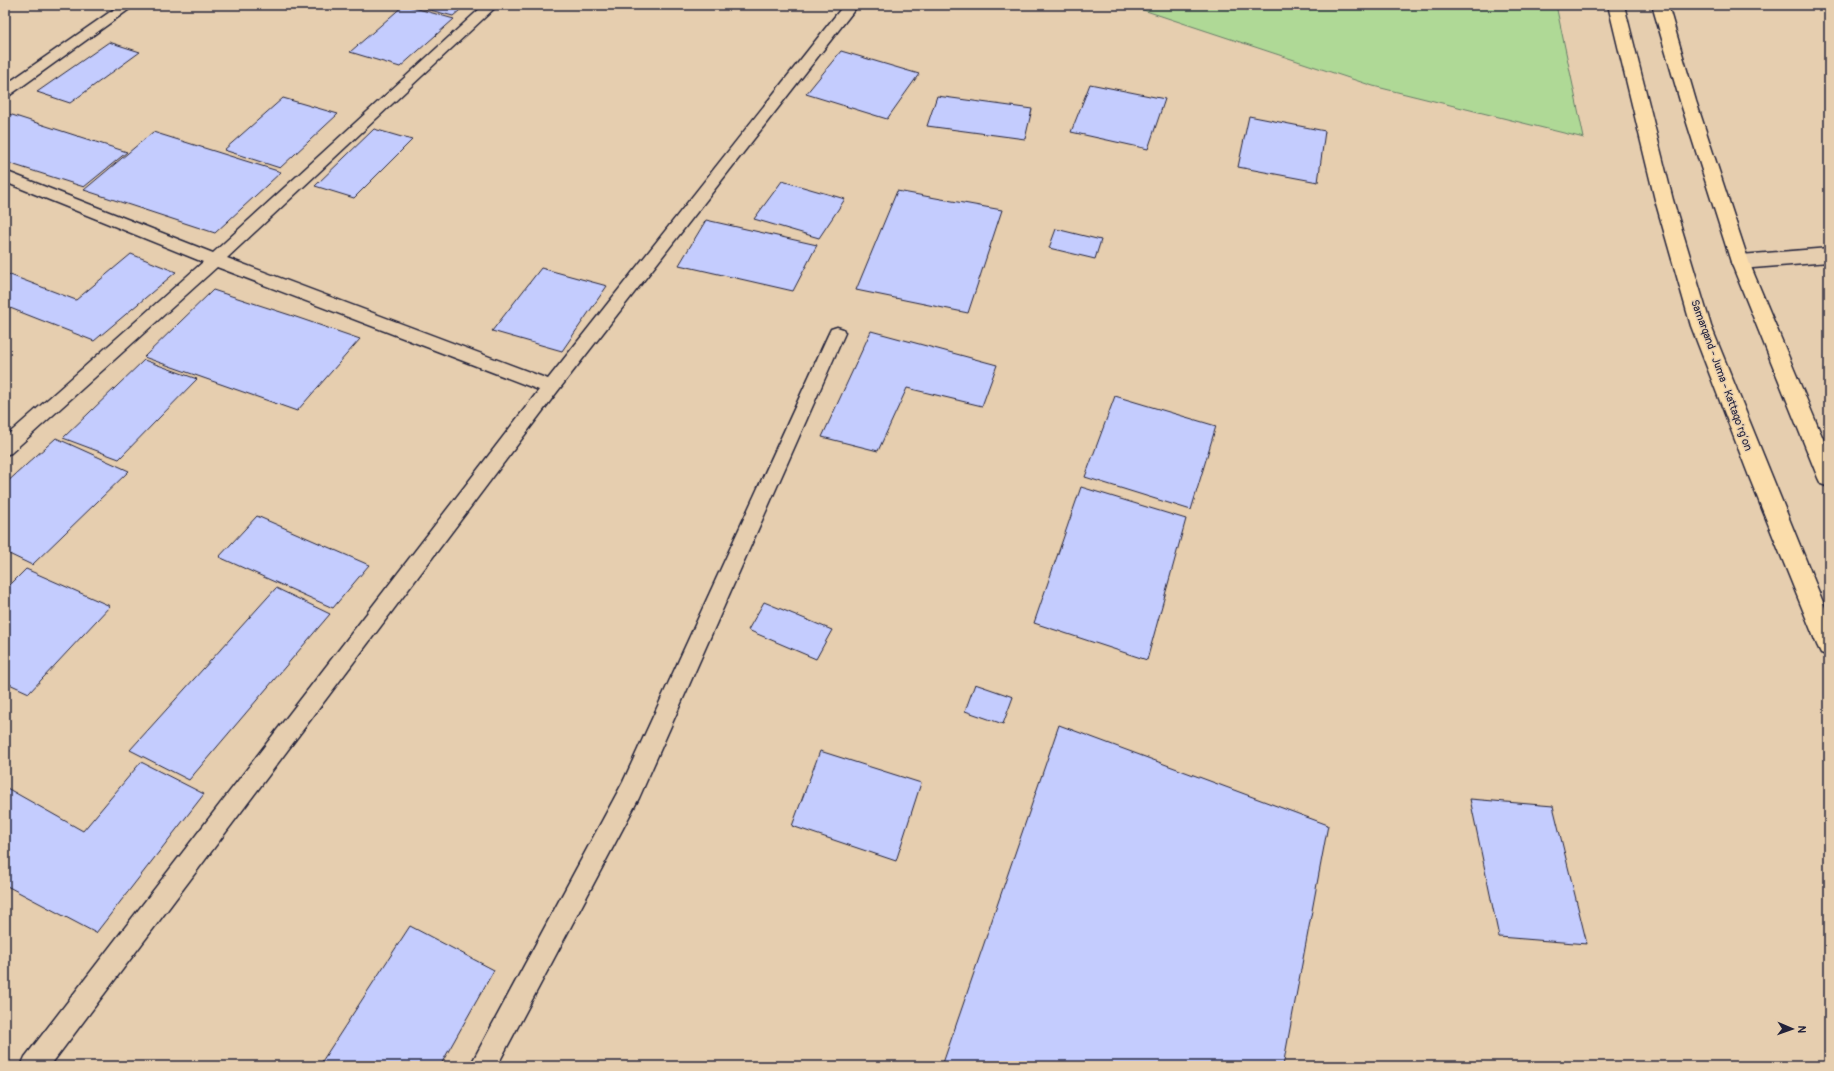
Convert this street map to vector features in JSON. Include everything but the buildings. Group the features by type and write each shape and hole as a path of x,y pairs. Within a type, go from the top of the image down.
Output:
{"main road":[{"name":"Samarqand - Juma - Kattaqo‘rg‘on","path":"1616,5 1664,200 1701,326 1761,479 1829,645"},
{"path":"1660,5 1688,101 1740,262 1829,478"}],"street":[{"path":"1740,262 1829,255"}],"lane":[{"path":"5,92 129,5"},
{"path":"5,448 215,260 492,5"},
{"path":"34,1066 551,387 848,9"},
{"path":"5,176 215,260 551,387"},
{"path":"483,1066 631,790 837,332"}],"green space":[{"path":"1128,5 1556,5 1584,138 1373,86"}]}
